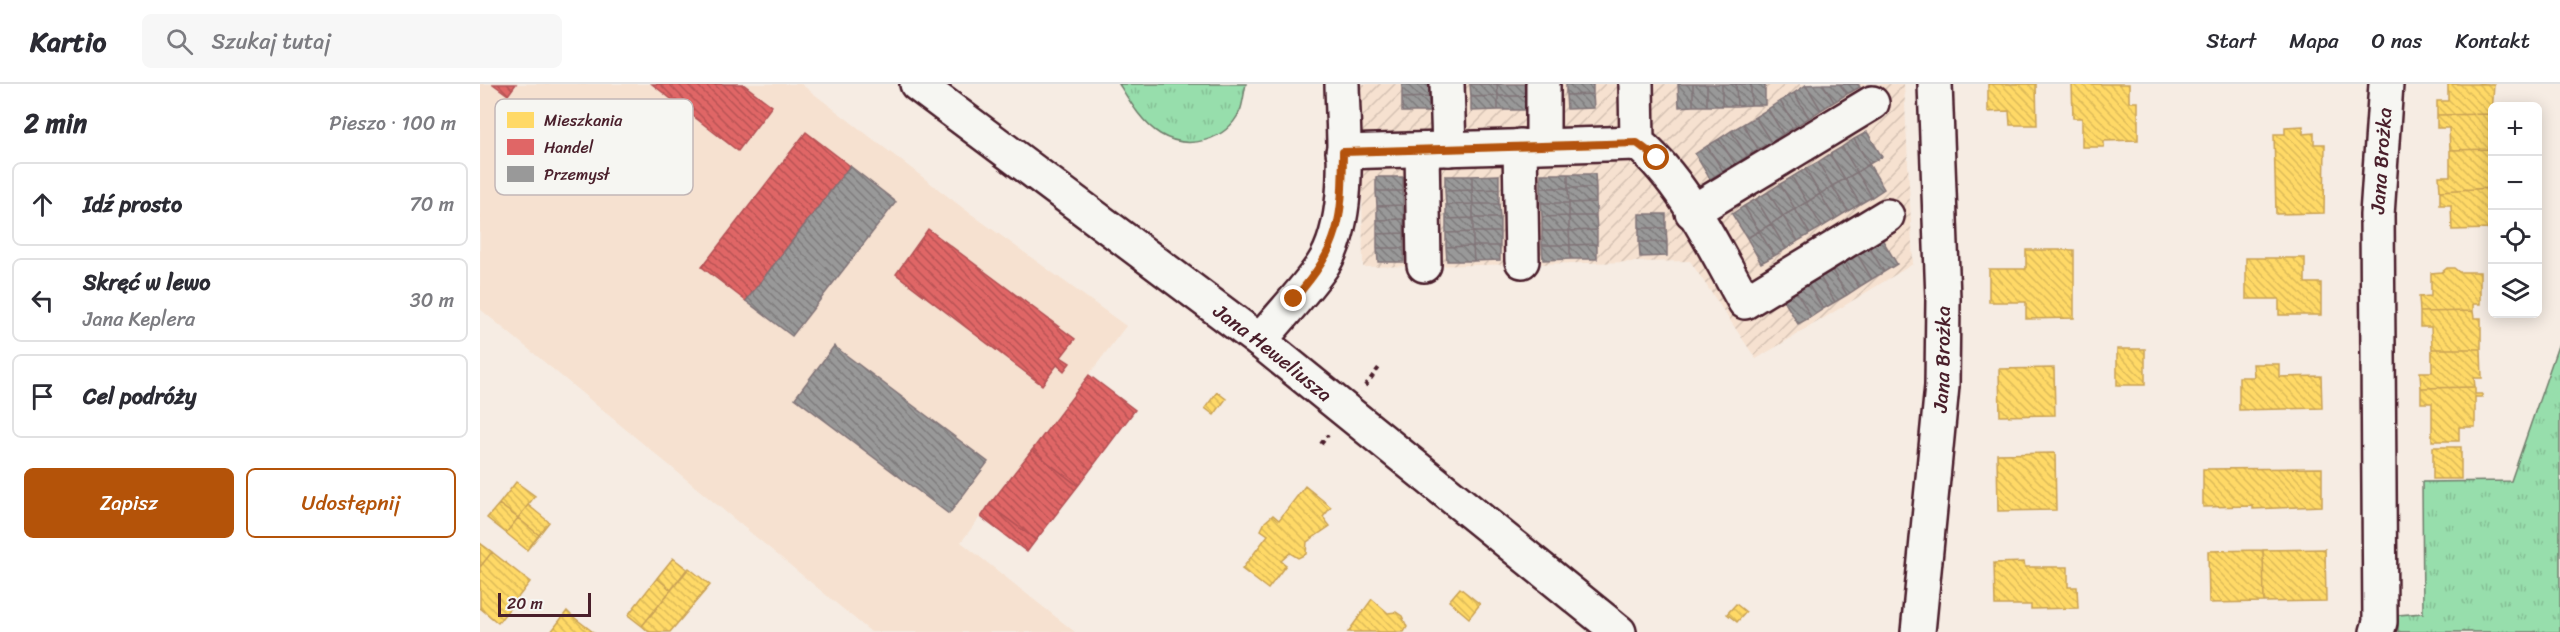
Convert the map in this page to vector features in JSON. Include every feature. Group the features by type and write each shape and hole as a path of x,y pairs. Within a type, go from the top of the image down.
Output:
{"street":[{"name":"Jana Heweliusza","path":"917,84 1260,341 1619,632"},
{"path":"1260,341 1323,264 1337,230 1342,197 1342,84"},
{"path":"1424,265 1435,149 1447,84"},
{"path":"1522,261 1532,146 1543,84"},
{"path":"1636,84 1637,143"},
{"name":"Jana Brożka","path":"1918,632 1942,386 1943,299 1935,84"},
{"name":"Jana Brożka","path":"2377,632 2380,622 2377,215 2386,84"},
{"path":"1692,212 1872,103"},
{"path":"1343,152 1637,143 1657,158 1745,302 1887,216"}],"shaded area":[{"path":"480,84 801,84 963,208 1126,326 961,542 1075,632 871,632 480,309"},
{"path":"1361,84 1904,84 1913,264 1756,359 1690,261 1363,267"}],"green space":[{"path":"1119,84 1246,84 1240,111 1226,130 1205,140 1182,142 1160,134 1148,124 1137,112"},
{"path":"2560,340 2560,632 2398,632 2398,615 2423,613 2422,482 2511,481"}],"building: Mieszkania":[{"path":"1988,84 2036,84 2037,125 2010,125 2009,111 1988,112"},
{"path":"2072,84 2129,84 2129,102 2138,102 2138,140 2104,141 2104,147 2082,147 2082,118 2073,118"},
{"path":"2448,84 2494,84 2493,102 2488,102 2488,114 2437,115 2437,101 2448,101"},
{"path":"2488,114 2488,149 2450,150 2449,128 2437,128 2437,115"},
{"path":"2303,126 2303,134 2314,133 2314,144 2325,144 2324,213 2276,214 2274,134 2285,134 2285,127"},
{"path":"2488,149 2488,188 2440,191 2439,176 2450,176 2450,150"},
{"path":"2488,188 2488,229 2452,230 2451,205 2440,205 2440,191"},
{"path":"2026,250 2074,250 2074,318 2026,319 2026,302 1989,302 1989,269 2026,269"},
{"path":"2246,258 2305,258 2305,283 2321,283 2321,315 2279,315 2279,299 2246,299"},
{"path":"2447,268 2454,268 2459,272 2480,272 2480,304 2473,304 2473,311 2420,312 2419,297 2431,296 2431,273 2442,272"},
{"path":"2473,311 2474,318 2481,318 2481,349 2432,349 2431,327 2420,327 2420,312"},
{"path":"2117,349 2145,349 2145,385 2117,385"},
{"path":"2432,349 2481,349 2482,378 2474,378 2475,387 2421,388 2420,372 2432,372"},
{"path":"2253,364 2279,364 2279,377 2321,376 2322,408 2239,410 2239,377 2254,377"},
{"path":"2054,368 2055,415 2000,416 1999,369"},
{"path":"2475,387 2475,394 2482,394 2482,397 2475,397 2475,427 2459,427 2459,441 2432,441 2432,403 2421,403 2421,388"},
{"path":"1217,392 1226,399 1214,415 1205,408"},
{"path":"2433,447 2461,447 2461,479 2433,479"},
{"path":"2055,453 2056,510 1998,511 1997,454"},
{"path":"2322,468 2322,506 2253,509 2253,506 2203,507 2203,469"},
{"path":"516,482 535,496 518,518 499,504"},
{"path":"1305,486 1331,507 1323,517 1330,526 1307,542 1306,554 1298,558 1290,553 1281,561 1286,565 1268,589 1242,569 1268,535 1261,530 1265,522 1273,515 1279,520"},
{"path":"499,504 518,518 506,533 487,518"},
{"path":"528,505 549,522 539,535 518,518"},
{"path":"518,518 539,535 527,550 506,533"},
{"path":"480,543 492,552 480,567"},
{"path":"2325,549 2326,601 2264,602 2263,550"},
{"path":"2263,550 2264,602 2209,603 2208,551"},
{"path":"492,552 530,582 498,623 480,608 480,567"},
{"path":"673,558 687,569 671,590 657,578"},
{"path":"2024,562 2025,567 2068,567 2068,587 2077,587 2078,608 2031,609 2031,605 1995,605 1994,563"},
{"path":"689,568 710,585 670,632 649,632 642,626"},
{"path":"657,578 671,590 642,626 628,615"},
{"path":"1460,588 1480,604 1469,618 1449,601"},
{"path":"1372,599 1388,613 1396,612 1402,616 1407,627 1404,632 1348,632"},
{"path":"1736,604 1746,612 1737,622 1727,614"},
{"path":"567,611 571,615 593,632 551,632"}],"building: Handel":[{"path":"493,84 516,84 508,95"},
{"path":"652,84 743,84 772,106 738,151 693,116 693,99 671,99"},
{"path":"806,132 850,166 746,301 702,267"},
{"path":"928,229 1075,339 1061,357 1070,363 1064,371 1057,365 1042,385 896,274"},
{"path":"1089,375 1135,410 1078,486 1032,450"},
{"path":"1032,450 1078,486 1036,540 989,505"},
{"path":"989,505 1036,540 1027,552 981,517"}],"building: Przemysł":[{"path":"1402,84 1429,84 1429,97 1402,98"},
{"path":"1470,84 1497,84 1498,96 1471,97"},
{"path":"1497,84 1524,84 1525,96 1498,96"},
{"path":"1566,84 1593,84 1593,94 1566,95"},
{"path":"1678,84 1693,84 1693,106 1679,107"},
{"path":"1693,84 1707,84 1707,106 1693,106"},
{"path":"1707,84 1722,84 1722,106 1707,106"},
{"path":"1722,84 1736,84 1737,106 1722,106"},
{"path":"1736,84 1751,84 1751,105 1737,106"},
{"path":"1751,84 1765,84 1765,105 1751,105"},
{"path":"1823,84 1834,102 1821,110 1806,85"},
{"path":"1823,84 1840,84 1847,94 1834,102"},
{"path":"1840,84 1858,84 1860,87 1847,94"},
{"path":"1806,85 1821,110 1809,118 1794,93"},
{"path":"1794,93 1809,118 1796,126 1780,101"},
{"path":"1593,94 1594,108 1567,109 1566,95"},
{"path":"1498,96 1525,96 1525,110 1498,110"},
{"path":"1498,96 1498,110 1471,111 1471,97"},
{"path":"1429,97 1429,112 1402,112 1402,98"},
{"path":"1780,101 1796,126 1783,134 1768,109"},
{"path":"1768,109 1783,134 1771,142 1755,117"},
{"path":"1755,117 1771,142 1758,149 1743,124"},
{"path":"1743,124 1758,149 1747,156 1731,131"},
{"path":"1731,131 1747,156 1735,164 1719,139"},
{"path":"1867,132 1882,157 1869,164 1854,139"},
{"path":"1719,139 1735,164 1723,171 1707,146"},
{"path":"1854,139 1869,164 1857,172 1842,147"},
{"path":"1707,146 1723,171 1710,179 1695,154"},
{"path":"1842,147 1857,172 1845,179 1830,154"},
{"path":"1830,154 1845,179 1832,186 1818,162"},
{"path":"1818,162 1832,186 1820,194 1805,169"},
{"path":"1869,164 1884,189 1872,197 1857,172"},
{"path":"850,166 896,202 792,336 746,301"},
{"path":"1805,169 1820,194 1807,202 1792,177"},
{"path":"1857,172 1872,197 1860,204 1845,179"},
{"path":"1541,174 1568,174 1568,188 1541,188"},
{"path":"1568,174 1595,174 1596,188 1568,188"},
{"path":"1499,175 1499,189 1472,190 1472,176"},
{"path":"1445,176 1472,176 1472,190 1445,191"},
{"path":"1376,177 1403,177 1403,191 1376,191"},
{"path":"1792,177 1807,202 1795,209 1780,184"},
{"path":"1845,179 1860,204 1848,211 1832,186"},
{"path":"1780,184 1795,209 1783,216 1768,192"},
{"path":"1832,186 1848,211 1835,219 1820,194"},
{"path":"1541,188 1568,188 1569,203 1541,203"},
{"path":"1568,188 1596,188 1596,202 1569,203"},
{"path":"1499,189 1499,204 1473,204 1472,190"},
{"path":"1472,190 1473,204 1446,205 1445,191"},
{"path":"1376,191 1403,191 1403,205 1377,206"},
{"path":"1768,192 1783,216 1771,224 1756,199"},
{"path":"1820,194 1835,219 1822,227 1807,202"},
{"path":"1756,199 1771,224 1759,231 1744,206"},
{"path":"1596,202 1596,216 1569,216 1569,203"},
{"path":"1807,202 1822,227 1810,234 1795,209"},
{"path":"1541,203 1569,203 1569,216 1542,217"},
{"path":"1473,204 1499,204 1500,218 1473,218"},
{"path":"1473,204 1473,218 1446,219 1446,205"},
{"path":"1403,205 1404,219 1377,220 1377,206"},
{"path":"1744,206 1759,231 1747,238 1732,214"},
{"path":"1795,209 1810,234 1798,241 1783,216"},
{"path":"1639,214 1666,214 1666,228 1639,228"},
{"path":"1569,216 1569,231 1542,231 1542,217"},
{"path":"1569,216 1596,216 1597,230 1569,231"},
{"path":"1783,216 1798,241 1786,249 1771,224"},
{"path":"1473,218 1500,218 1500,232 1473,232"},
{"path":"1473,218 1473,232 1446,233 1446,219"},
{"path":"1404,219 1404,233 1377,234 1377,220"},
{"path":"1771,224 1786,249 1774,256 1759,231"},
{"path":"1639,228 1666,228 1667,242 1639,242"},
{"path":"1597,230 1597,244 1570,245 1569,231"},
{"path":"1542,231 1569,231 1570,245 1542,245"},
{"path":"1759,231 1774,256 1761,263 1747,238"},
{"path":"1473,232 1500,232 1500,246 1473,246"},
{"path":"1473,232 1473,246 1446,247 1446,233"},
{"path":"1404,233 1404,248 1377,248 1377,234"},
{"path":"1882,239 1897,264 1884,272 1869,247"},
{"path":"1639,242 1667,242 1667,256 1640,257"},
{"path":"1597,244 1597,259 1570,259 1570,245"},
{"path":"1542,245 1570,245 1570,259 1543,260"},
{"path":"1473,246 1474,261 1447,261 1446,247"},
{"path":"1473,246 1500,246 1500,260 1474,261"},
{"path":"1869,247 1884,272 1872,279 1857,254"},
{"path":"1377,248 1404,248 1404,262 1378,262"},
{"path":"1857,254 1872,279 1859,287 1844,262"},
{"path":"1844,262 1859,287 1847,295 1832,270"},
{"path":"1832,270 1847,295 1835,302 1820,277"},
{"path":"1820,277 1835,302 1823,309 1808,284"},
{"path":"1808,284 1823,309 1811,317 1796,291"},
{"path":"1796,291 1811,317 1798,324 1783,299"},
{"path":"834,346 988,462 949,514 795,398"}],"route":[{"path":"1294,299 1323,264 1337,230 1342,197 1343,152 1637,143 1657,158"}]}
